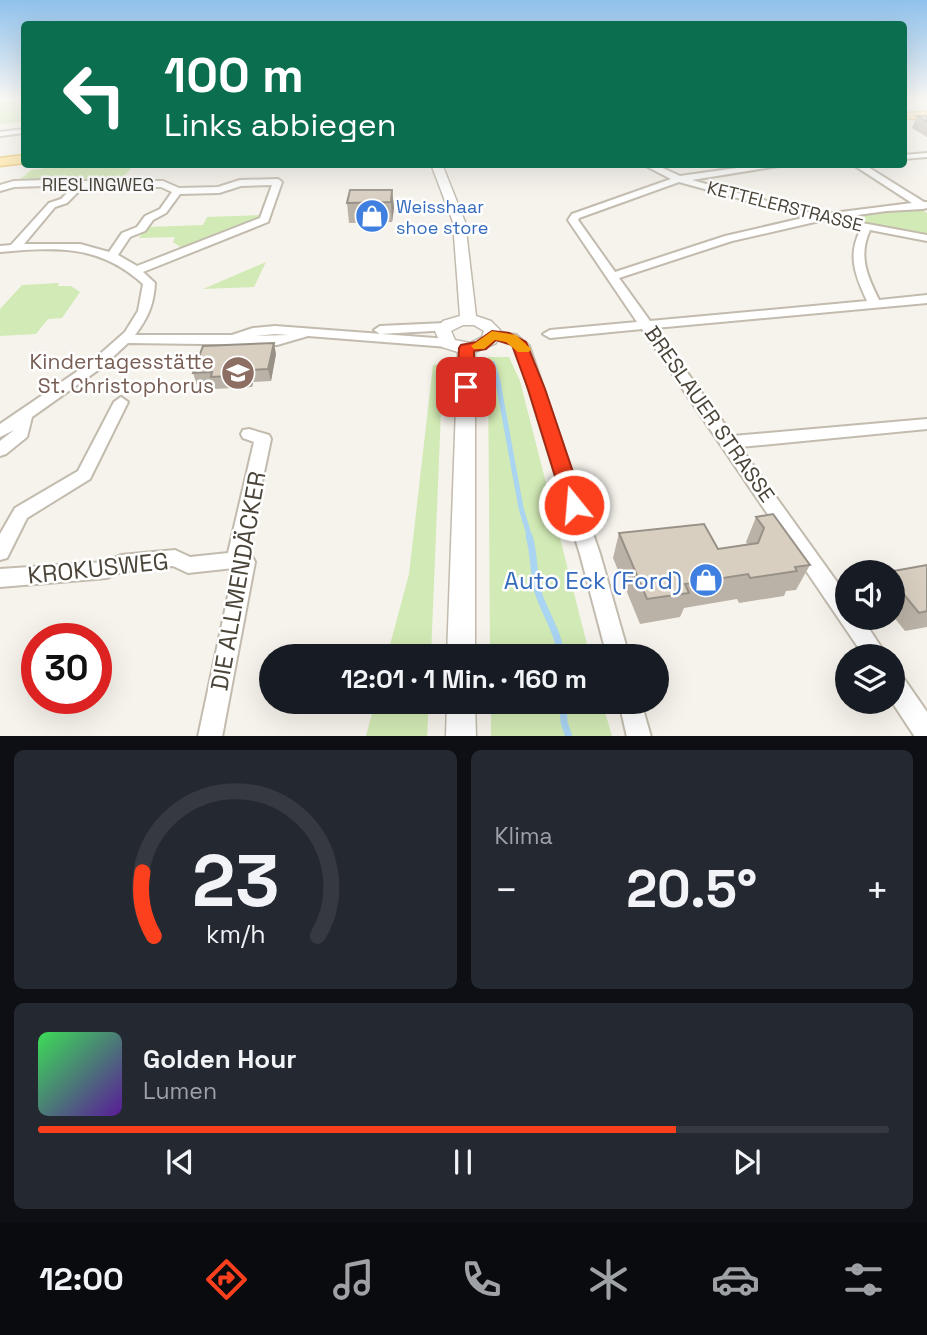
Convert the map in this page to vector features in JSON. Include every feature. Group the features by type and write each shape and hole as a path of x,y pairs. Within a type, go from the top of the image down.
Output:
{"main road":[{"path":"0,162 21,159"}],"street":[{"path":"907,157 927,155"},
{"path":"438,168 461,221 467,261 468,319"},
{"name":"KETTELERSTRASSE","path":"655,168 679,178 818,217 927,238"},
{"path":"679,178 756,168"},
{"path":"863,168 925,206"},
{"name":"BRESLAUER STRASSE","path":"679,178 575,215 573,220 835,595"},
{"name":"RIESLINGWEG","path":"0,188 14,184 77,182 163,184 177,191 219,190 240,183 278,182 264,220 138,270"},
{"path":"15,247 43,219 43,214 52,205 64,201 80,184"},
{"path":"113,254 125,235 141,229 149,218 163,212 177,191"},
{"path":"614,276 708,243 818,217 925,206"},
{"path":"867,227 859,241 857,259 875,304"},
{"path":"0,432 24,417 123,339 138,323 149,293 149,283 138,270 113,254 66,246 1,249"},
{"path":"550,334 927,299"},
{"path":"461,644 453,339 455,321 468,319 489,326 492,335"},
{"path":"123,339 281,341 306,332 453,339 481,346 492,335"},
{"path":"492,335 511,338 522,346 590,554 615,644"},
{"path":"0,552 22,513 84,475 121,402"},
{"path":"0,450 21,433 24,417"},
{"path":"730,442 927,424"},
{"name":"DIE ALLMENDÄCKER","path":"210,736 245,562 236,560 263,439 249,434"},
{"name":"KROKUSWEG","path":"0,578 107,570 121,563 175,558 188,565 236,560"},
{"path":"905,700 927,733"},
{"path":"461,714 461,736"},
{"path":"633,714 639,736"}],"green space":[{"path":"131,168 120,181 17,182 31,170"},
{"path":"920,209 927,213 927,235 857,221 851,217"},
{"path":"262,215 260,220 185,250 173,242 175,237 139,238 147,227 203,225 207,217"},
{"path":"266,262 254,287 203,289"},
{"path":"59,283 58,286 71,286 80,292 62,318 48,319 36,334 0,336 0,309 22,285"},
{"path":"488,357 509,357 520,381 587,644 490,644"},
{"path":"443,363 431,644 390,644 409,574 433,365"},
{"path":"372,714 428,714 427,736 366,736"},
{"path":"491,714 606,714 612,736 491,736"}],"building":[{"path":"350,190 392,190 391,202 347,203"},
{"path":"274,343 268,369 250,370 249,375 211,377 212,372 193,373 203,346"},
{"path":"773,514 810,565 795,567 797,571 750,578 748,574 685,584 689,593 647,599 619,533 704,524 718,549 758,543 764,528 756,517"},
{"path":"927,565 927,611 919,613 905,596 905,569"}],"waterway":[{"path":"493,363 499,384"},
{"path":"498,382 521,508 530,538"},
{"path":"529,536 538,592 559,644"},
{"path":"564,714 569,736"}],"slow traffic":[{"path":"479,346 486,343 492,335 511,338 523,349"}],"place":[{"name":"Weisshaar shoe store","path":"372,216"},
{"name":"Kindertagesstätte St. Christophorus","path":"238,373"},
{"name":"Auto Eck (Ford)","path":"706,580"}],"route":[{"path":"466,387 467,348 481,346 492,335 511,338 522,346 574,505"}]}
